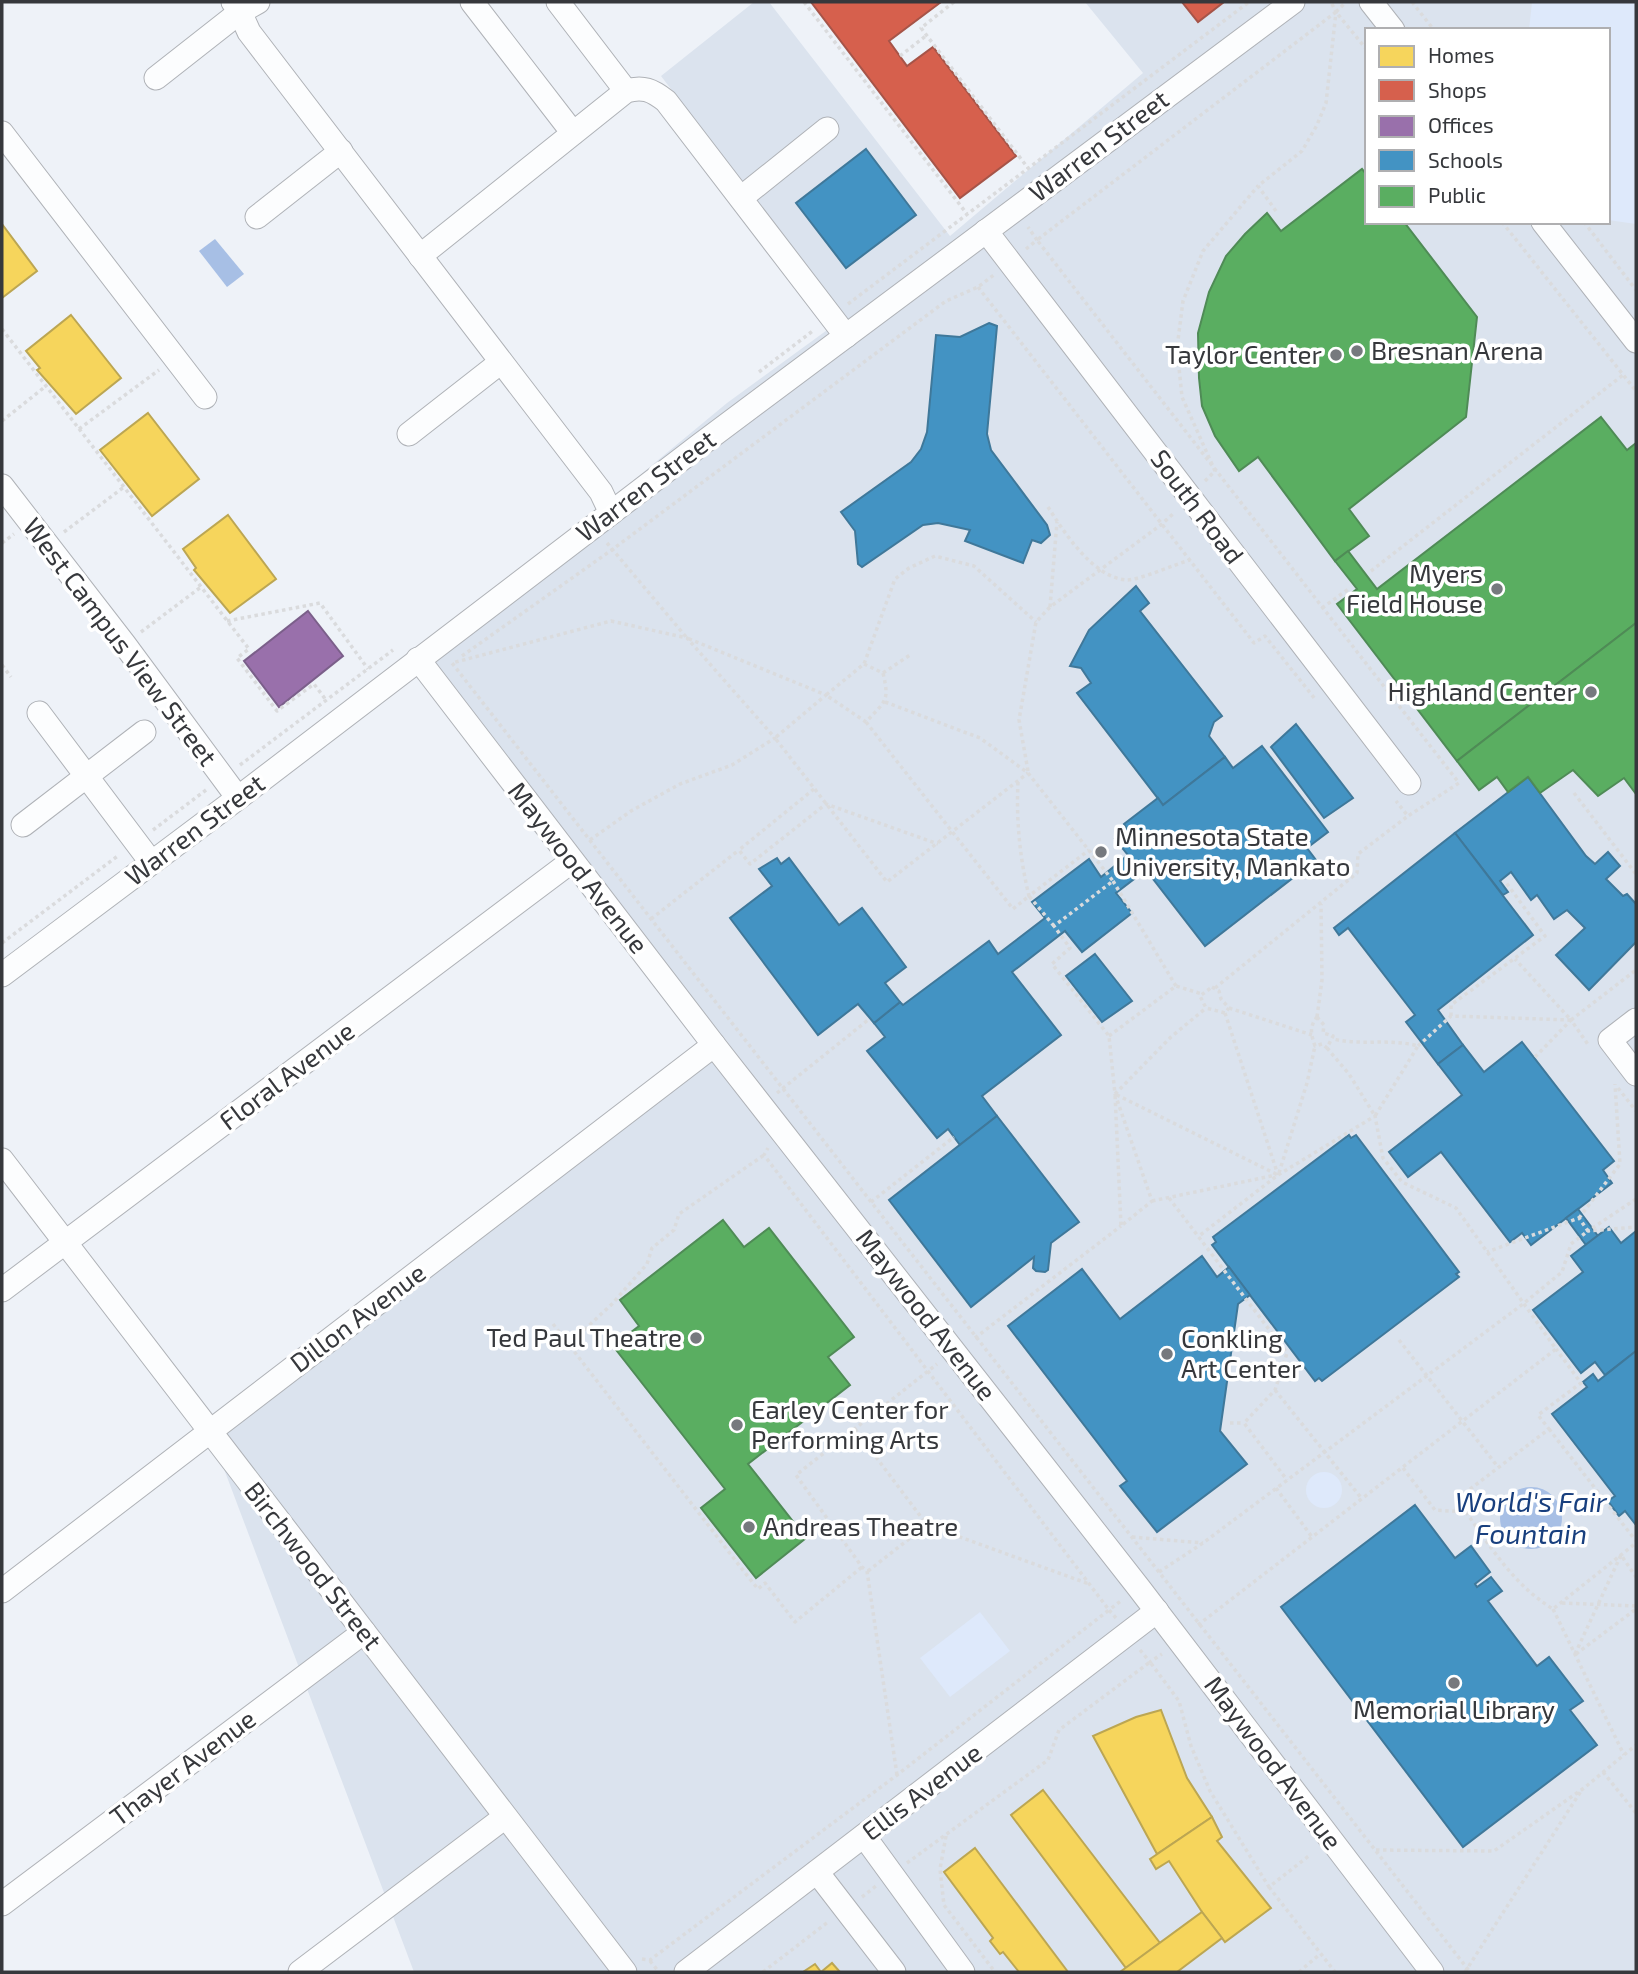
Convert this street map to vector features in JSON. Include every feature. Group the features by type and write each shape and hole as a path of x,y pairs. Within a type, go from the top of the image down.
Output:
{"street":[{"path":"472,2 573,133"},
{"path":"558,2 626,91"},
{"name":"Warren Street","path":"2,975 846,335 1293,2"},
{"path":"1371,2 1391,28"},
{"path":"156,78 244,5 250,32 601,492 611,513"},
{"path":"420,256 626,91 640,87 653,91 666,101 846,335"},
{"path":"741,198 827,129"},
{"path":"2,133 205,397"},
{"path":"257,217 341,152"},
{"path":"1545,224 1636,341"},
{"name":"South Road","path":"986,231 1190,497 1401,790"},
{"path":"409,434 501,362"},
{"name":"West Campus View Street","path":"2,486 125,645 238,798"},
{"name":"Maywood Avenue","path":"418,659 714,1045 1157,1611 1433,1972"},
{"path":"39,713 151,862"},
{"path":"23,825 144,732"},
{"name":"Floral Avenue","path":"2,1290 572,861"},
{"path":"1636,1020 1610,1040 1636,1074"},
{"name":"Dillon Avenue","path":"2,1591 714,1045"},
{"name":"Birchwood Street","path":"2,1160 505,1817 630,1965"},
{"name":"Ellis Avenue","path":"686,1972 1157,1611"},
{"name":"Thayer Avenue","path":"2,1904 364,1632"},
{"path":"300,1972 505,1817"},
{"path":"864,1836 963,1972"},
{"path":"817,1872 894,1972"}],"path":[{"path":"804,2 868,80 967,214"},
{"path":"954,2 921,27 1028,168"},
{"path":"959,219 1249,2"},
{"path":"1331,2 1365,48"},
{"path":"452,663 613,550 946,301 978,287 1346,2"},
{"path":"1412,2 1432,28"},
{"path":"1214,471 1182,397 1177,348 1183,301 1203,251 1258,186 1303,151 1317,125 1326,103 1336,12"},
{"path":"900,56 927,35"},
{"path":"1258,186 1276,211"},
{"path":"999,190 1214,471 1459,783 1408,816 1358,855 1357,873 1215,988 1212,987 1200,996 1206,1008 1225,1013"},
{"path":"1504,224 1636,391"},
{"path":"1586,224 1636,290"},
{"path":"978,287 1254,643 1265,636 1317,701"},
{"path":"2,329 249,649 237,658 277,711 314,684 326,700"},
{"path":"79,429 175,359"},
{"path":"1371,570 1623,375"},
{"path":"2,421 46,386"},
{"path":"1028,773 1019,720 1036,622 1050,607 1162,524 1214,471"},
{"path":"47,544 124,487"},
{"path":"1048,507 1077,547 1100,570 1128,580 1190,559"},
{"path":"1050,607 1057,521"},
{"path":"592,527 775,738 887,882 1028,773"},
{"path":"590,840 631,811 680,784 732,765 775,738 864,664 895,579 909,568 935,556 974,566 1036,622"},
{"path":"125,645 201,587"},
{"path":"1322,608 1350,588"},
{"path":"227,621 320,603 368,669"},
{"path":"452,663 611,621 687,638 827,695 866,722 1013,909 1089,850"},
{"path":"883,673 910,655"},
{"path":"452,663 1467,1971 1584,1788"},
{"path":"864,664 883,673"},
{"path":"2,665 11,677"},
{"path":"866,722 885,702 888,693 883,673"},
{"path":"885,702 980,738 1028,773 1113,881 1176,986 1202,994"},
{"path":"1018,781 1017,809 1021,856 1029,896 1070,948 1052,964 1109,1036 1115,1094 1121,1226"},
{"path":"651,919 814,789"},
{"path":"1401,790 1408,816"},
{"path":"1574,793 1636,874"},
{"path":"826,804 938,844"},
{"path":"739,850 750,864 826,804"},
{"path":"1054,926 1113,881"},
{"path":"1451,1016 1451,1005 1545,936 1505,881"},
{"path":"1278,1175 1307,1083 1315,1046 1312,1023 1317,1017 1322,980 1321,902"},
{"path":"1515,959 1571,1020 1593,1052"},
{"path":"1535,1057 1571,1020 1636,970"},
{"path":"1109,1036 1176,986"},
{"path":"1215,988 1229,1008 1312,1035"},
{"path":"1115,1094 1171,1037 1206,1008"},
{"path":"1225,1013 1229,1008"},
{"path":"1225,1013 1278,1175"},
{"path":"1199,1236 1278,1175 1375,1116 1419,1046 1451,1016 1571,1020"},
{"path":"1317,1017 1324,1024 1323,1033 1350,1043 1400,1041 1419,1046"},
{"path":"762,1105 869,1020"},
{"path":"1327,1048 1333,1038"},
{"path":"1315,1046 1322,1044 1327,1048 1349,1074 1375,1116 1383,1158 1402,1182 1456,1208 1581,1383 1538,1415 1636,1542 1553,1609"},
{"path":"1608,1074 1636,1111"},
{"path":"1487,1252 1579,1218 1620,1164 1615,1085"},
{"path":"1115,1094 1278,1175"},
{"path":"1115,1094 1152,1201"},
{"path":"569,1344 612,1304 647,1264 652,1248 674,1230 679,1214 764,1155 793,1101"},
{"path":"871,1202 954,1138"},
{"path":"764,1155 1109,1610"},
{"path":"897,1775 867,1571 796,1475 926,1371 976,1337 1152,1201 1278,1175"},
{"path":"1169,1198 1287,1353 1275,1390 1244,1423 1230,1423"},
{"path":"1159,1573 1522,1304 1562,1272 1571,1244 1636,1199"},
{"path":"1579,1218 1588,1231"},
{"path":"1588,1231 1636,1227"},
{"path":"553,1324 758,1589 765,1583 795,1622 862,1567"},
{"path":"1399,1340 1498,1467"},
{"path":"1199,1624 1556,1349"},
{"path":"1275,1390 1362,1499"},
{"path":"1244,1423 1287,1480"},
{"path":"855,1429 927,1525 1090,1584"},
{"path":"1549,1429 1461,1496 1466,1512 1503,1564 1533,1597 1553,1609 1624,1755"},
{"path":"1403,1467 1435,1510 1466,1512"},
{"path":"1276,1488 1312,1538"},
{"path":"867,1571 927,1525"},
{"path":"1132,1537 1203,1543"},
{"path":"1621,1555 1636,1577"},
{"path":"1575,1654 1621,1555"},
{"path":"630,1965 650,1960 897,1775 1139,1588"},
{"path":"1562,1602 1636,1608"},
{"path":"1575,1654 1636,1608"},
{"path":"763,1972 1048,1760 1059,1730 1150,1662 1178,1700 1210,1791 1269,1887 1335,1972"},
{"path":"1374,1850 1494,1851 1584,1788 1636,1745"},
{"path":"1603,1772 1636,1813"},
{"path":"946,1834 940,1869 944,1905 995,1972"},
{"path":"1269,1887 1310,1855"},
{"path":"1299,1972 1320,1954"},
{"path":"650,1960 659,1972"}],"shaded area":[{"name":"Minnesota State University, Mankato","path":"754,2 769,2 950,236 1143,73 1085,2 1636,2 1636,1972 414,1972 210,1432 714,1045 418,659 727,403 845,317 661,76"},
{"path":"1532,2 1636,2 1636,224 1610,220 1610,28 1529,28"},
{"path":"1324,1472 1337,1477 1342,1490 1337,1503 1324,1508 1311,1503 1306,1490 1311,1477"},
{"path":"980,1612 1010,1651 950,1697 920,1658"}],"water":[{"path":"215,239 244,274 227,287 199,251"},
{"name":"World's Fair Fountain","path":"1525,1487 1537,1487 1553,1496 1560,1506 1560,1530 1553,1540 1537,1549 1525,1549 1514,1544 1505,1535 1500,1524 1500,1512 1505,1501 1514,1492"}],"building: Homes":[{"path":"2,224 37,271 2,298"},
{"path":"71,315 121,378 76,414 37,370 40,368 26,351"},
{"path":"148,413 199,479 152,516 100,450"},
{"path":"228,515 276,579 230,613 194,570 196,568 183,549"},
{"path":"1161,1710 1187,1778 1212,1817 1157,1854 1093,1736 1136,1717"},
{"path":"1043,1790 1160,1943 1126,1968 1011,1815"},
{"path":"1212,1817 1222,1837 1217,1841 1271,1908 1225,1942 1169,1861 1156,1869 1150,1859"},
{"path":"975,1848 1068,1972 1019,1972 990,1941 993,1938 944,1872"},
{"path":"1202,1912 1222,1938 1177,1972 1120,1972"},
{"path":"832,1963 840,1972 821,1972"},
{"path":"815,1964 821,1972 803,1972"}],"building: Shops":[{"path":"811,2 941,2 889,41 907,66 933,47 1016,156 960,198"},
{"path":"1182,2 1224,2 1198,22"}],"building: Offices":[{"path":"308,611 343,656 279,707 244,661"}],"building: Schools":[{"path":"866,149 916,215 846,268 796,203"},
{"path":"989,323 997,326 987,434 991,450 1047,525 1050,535 1041,543 1032,540 1023,563 965,541 970,530 938,523 923,525 862,567 858,564 855,531 841,512 911,462 921,449 927,432 936,335 960,337"},
{"path":"1136,586 1149,603 1140,611 1222,716 1214,722 1209,736 1225,757 1163,805 1077,693 1091,683 1081,668 1070,666 1089,630"},
{"path":"1296,724 1353,798 1324,818 1271,747"},
{"path":"1262,746 1328,832 1307,848 1316,860 1205,946 1146,870 1116,893 1132,913 1082,952 1065,931 1012,972 1061,1035 982,1096 997,1116 960,1145 948,1129 937,1138 867,1051 885,1037 874,1023 900,1002 903,1005 989,941 998,954 1045,918 1032,902 1089,859 1101,877 1128,855 1115,839 1127,829 1124,824 1158,798 1163,805 1225,757 1233,768"},
{"path":"1528,777 1586,856 1595,864 1608,852 1620,866 1606,879 1623,896 1627,894 1636,904 1636,942 1589,990 1556,955 1585,928 1567,910 1554,919 1537,895 1531,900 1511,872 1500,881 1508,892 1503,895 1455,833"},
{"path":"1455,833 1533,935 1438,1010 1463,1045 1438,1064 1406,1022 1415,1015 1348,928 1339,935 1334,928"},
{"path":"777,858 781,864 789,858 839,925 862,908 906,967 885,983 900,1002 874,1023 858,1004 818,1035 730,918 772,886 759,869"},
{"path":"1095,954 1132,1001 1102,1022 1066,976"},
{"path":"1522,1042 1614,1161 1603,1170 1612,1183 1531,1245 1522,1233 1510,1242 1441,1152 1408,1177 1389,1152 1462,1095 1438,1064 1463,1045 1484,1072"},
{"path":"997,1116 1079,1222 1051,1243 1048,1270 1036,1271 1033,1268 1034,1257 971,1307 889,1200"},
{"path":"1349,1135 1351,1138 1356,1135 1459,1272 1456,1274 1459,1277 1322,1381 1319,1378 1315,1381 1212,1245 1216,1242 1213,1237"},
{"path":"1578,1209 1598,1236 1586,1245 1566,1218"},
{"path":"1609,1227 1621,1243 1636,1231 1636,1351 1605,1375 1595,1362 1581,1373 1533,1310 1583,1272 1571,1256"},
{"path":"1202,1256 1217,1277 1229,1267 1250,1295 1238,1304 1220,1431 1247,1464 1157,1532 1120,1486 1127,1481 1008,1326 1082,1269 1120,1319"},
{"path":"1636,1351 1636,1525 1625,1511 1619,1516 1608,1501 1615,1496 1552,1414 1587,1387 1583,1382 1593,1374 1598,1381"},
{"name":"Memorial Library","path":"1415,1505 1455,1558 1471,1546 1490,1572 1475,1584 1477,1587 1491,1577 1502,1591 1488,1601 1537,1666 1549,1657 1583,1701 1570,1710 1597,1745 1463,1847 1281,1607"}],"building: Public":[{"name":"Taylor Center","path":"1362,169 1365,173 1365,224 1406,224 1477,317 1466,417 1349,509 1369,536 1335,561 1258,457 1239,471 1215,436 1202,406 1198,333 1209,292 1226,256 1267,213 1281,231"},
{"name":"Myers Field House","path":"1601,417 1627,450 1636,443 1636,623 1457,761 1337,604 1357,589 1335,561 1348,551 1377,589"},
{"name":"Highland Center","path":"1636,623 1636,794 1624,778 1598,796 1573,770 1540,793 1528,777 1508,792 1497,777 1479,790 1457,761"},
{"name":"Earley Center for Performing Arts","path":"723,1220 744,1247 769,1228 854,1337 828,1357 850,1385 748,1464 806,1538 756,1578 701,1508 725,1489 613,1346 639,1326 620,1300"}],"place":[{"name":"Bresnan Arena","path":"1357,351"},
{"name":"Taylor Center","path":"1336,355"},
{"name":"Myers Field House","path":"1497,589"},
{"name":"Highland Center","path":"1591,692"},
{"name":"Minnesota State University, Mankato","path":"1101,852"},
{"name":"Ted Paul Theatre","path":"696,1338"},
{"name":"Conkling Art Center","path":"1167,1354"},
{"name":"Earley Center for Performing Arts","path":"737,1425"},
{"name":"Andreas Theatre","path":"749,1527"},
{"name":"Memorial Library","path":"1454,1683"}]}
